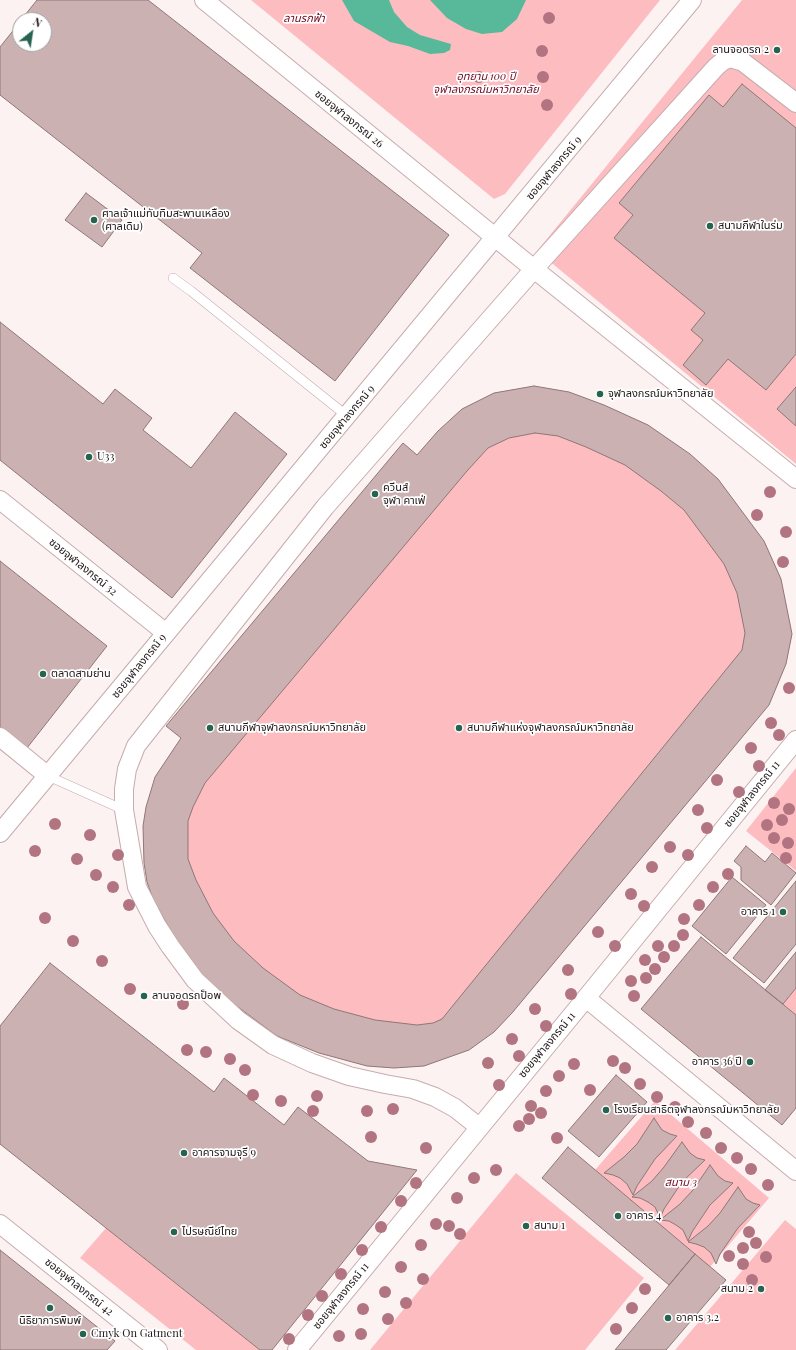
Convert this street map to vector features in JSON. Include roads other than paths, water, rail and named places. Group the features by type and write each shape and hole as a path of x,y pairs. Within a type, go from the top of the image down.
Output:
{"street":[{"name":"ซอยจุฬาลงกรณ์ 26","path":"204,0 534,270 796,479"},
{"name":"ซอยจุฬาลงกรณ์ 9","path":"0,833 692,0"},
{"path":"479,1127 455,1108 435,1097 413,1089 349,1076 312,1063 273,1045 225,1009 195,980 157,926 137,887 124,810 124,789 127,769 136,746 325,507 709,74 723,61 730,58 743,62 796,103"},
{"name":"ซอยจุฬาลงกรณ์ 32","path":"0,500 166,633"},
{"path":"0,737 48,776"},
{"name":"ซอยจุฬาลงกรณ์ 11","path":"297,1350 796,740"},
{"path":"586,998 796,1171"},
{"name":"ซอยจุฬาลงกรณ์ 42","path":"0,1224 158,1350"}],"lane":[{"path":"173,278 347,416"},
{"path":"48,776 124,810"}],"place":[{"name":"ลานจอดรถ 2","path":"777,50"},
{"name":"ศาลเจ้าแม่ทับทิมสะพานเหลือง (ศาลเดิม)","path":"94,220"},
{"name":"สนามกีฬาในร่ม","path":"710,226"},
{"name":"จุฬาลงกรณ์มหาวิทยาลัย","path":"600,394"},
{"name":"U33","path":"89,457"},
{"name":"ควีนส์ จุฬา คาเฟ่","path":"375,494"},
{"name":"ตลาดสามย่าน","path":"43,674"},
{"name":"สนามกีฬาจุฬาลงกรณ์มหาวิทยาลัย","path":"210,728"},
{"name":"สนามกีฬาแห่งจุฬาลงกรณ์มหาวิทยาลัย","path":"459,728"},
{"name":"อาคาร 1","path":"783,912"},
{"name":"ลานจอดรถป็อพ","path":"144,996"},
{"name":"อาคาร 36 ปี","path":"750,1062"},
{"name":"โรงเรียนสาธิตจุฬาลงกรณ์มหาวิทยาลัย","path":"606,1110"},
{"name":"อาคารจามจุรี 9","path":"184,1153"},
{"name":"อาคาร 4","path":"618,1216"},
{"name":"สนาม 1","path":"526,1226"},
{"name":"ไปรษณีย์ไทย","path":"174,1232"},
{"name":"สนาม 2","path":"761,1289"},
{"name":"นิธิยาการพิมพ์","path":"50,1308"},
{"name":"อาคาร 3.2","path":"668,1318"},
{"name":"Cmyk On Gatment","path":"83,1334"}],"park label":[{"name":"ลานรกฟ้า","path":"304,19"},
{"name":"อุทยาน 100 ปี จุฬาลงกรณ์มหาวิทยาลัย","path":"486,83"},
{"name":"สนาม 3","path":"681,1183"}]}
